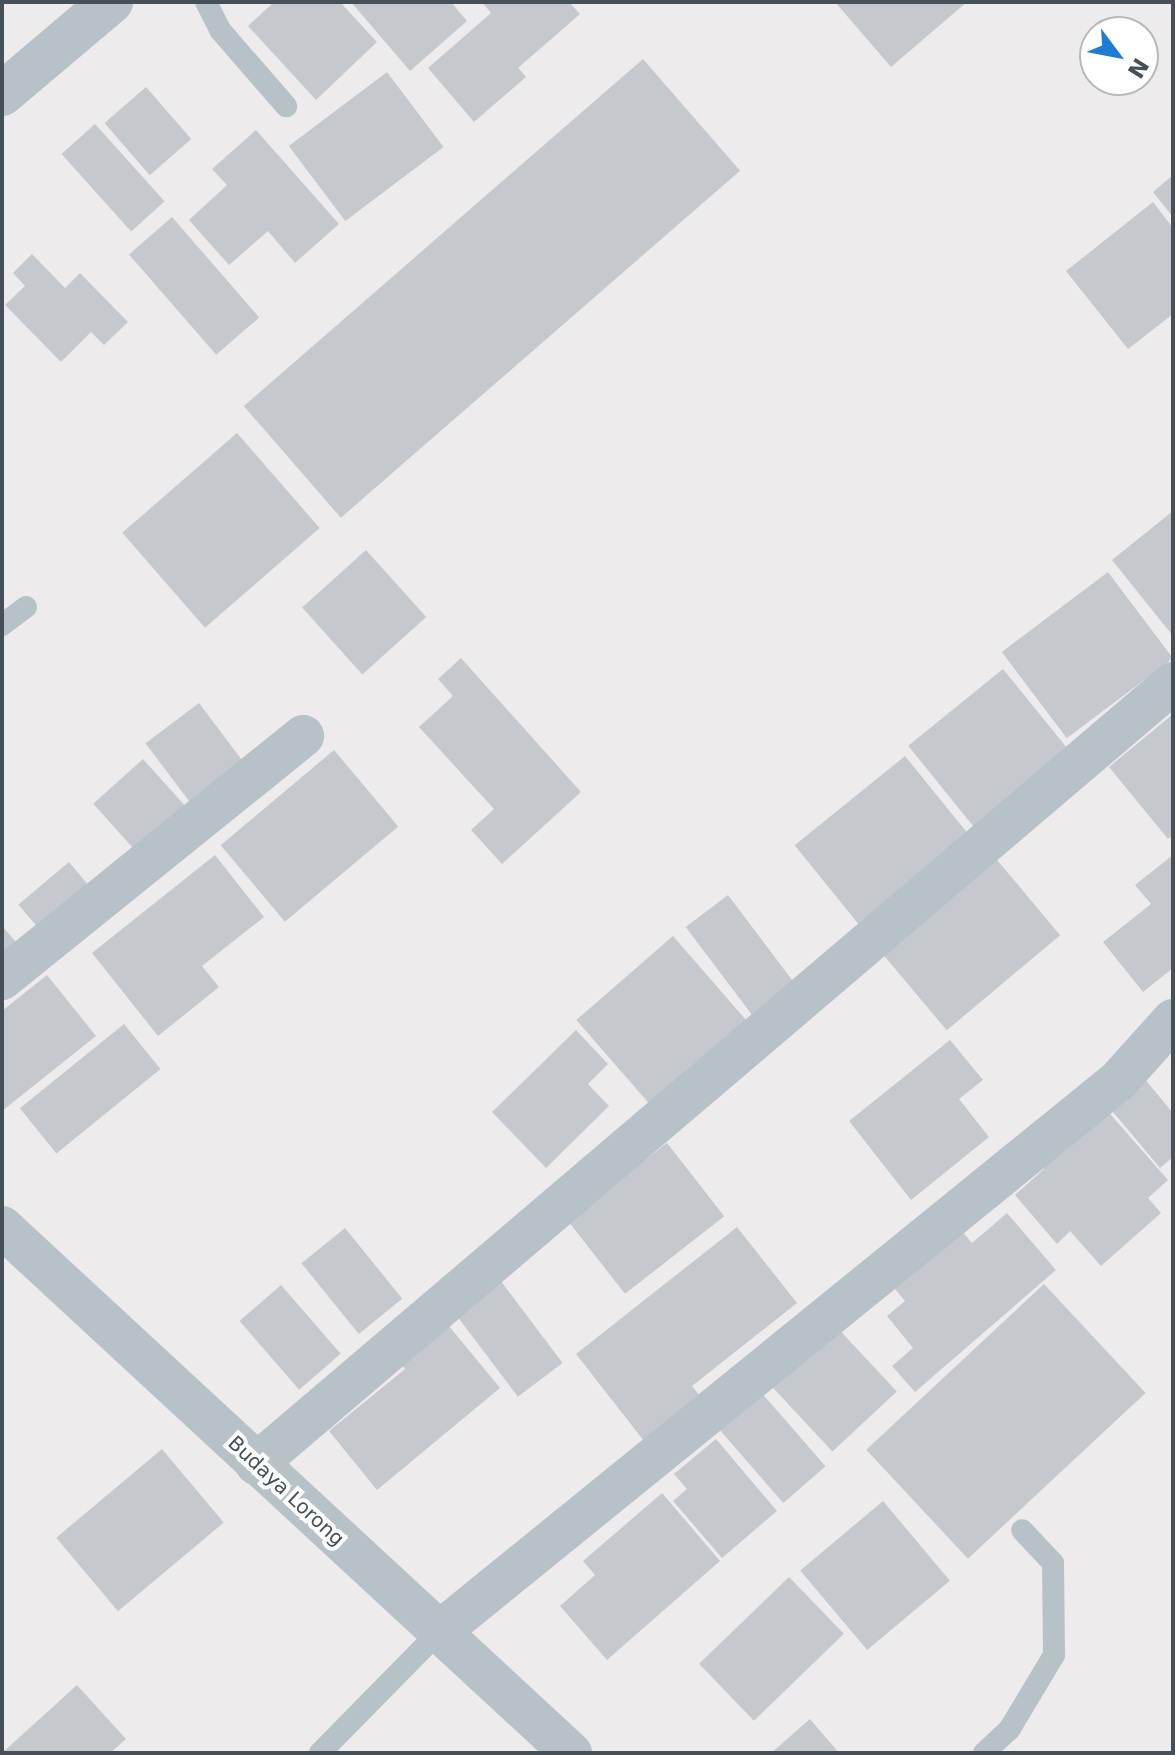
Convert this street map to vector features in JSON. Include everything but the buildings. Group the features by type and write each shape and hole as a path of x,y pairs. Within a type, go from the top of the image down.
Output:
{"street":[{"path":"2,94 111,2"},
{"path":"256,1464 1173,683"},
{"path":"2,979 303,736"},
{"path":"439,1632 1118,1081 1173,1020"},
{"name":"Budaya Lorong","path":"2,1227 571,1753"}],"lane":[{"path":"206,2 220,30 286,106"},
{"path":"2,625 26,607"},
{"path":"984,1753 1009,1730 1054,1655 1053,1563 1022,1530"},
{"path":"320,1753 439,1632"}]}
